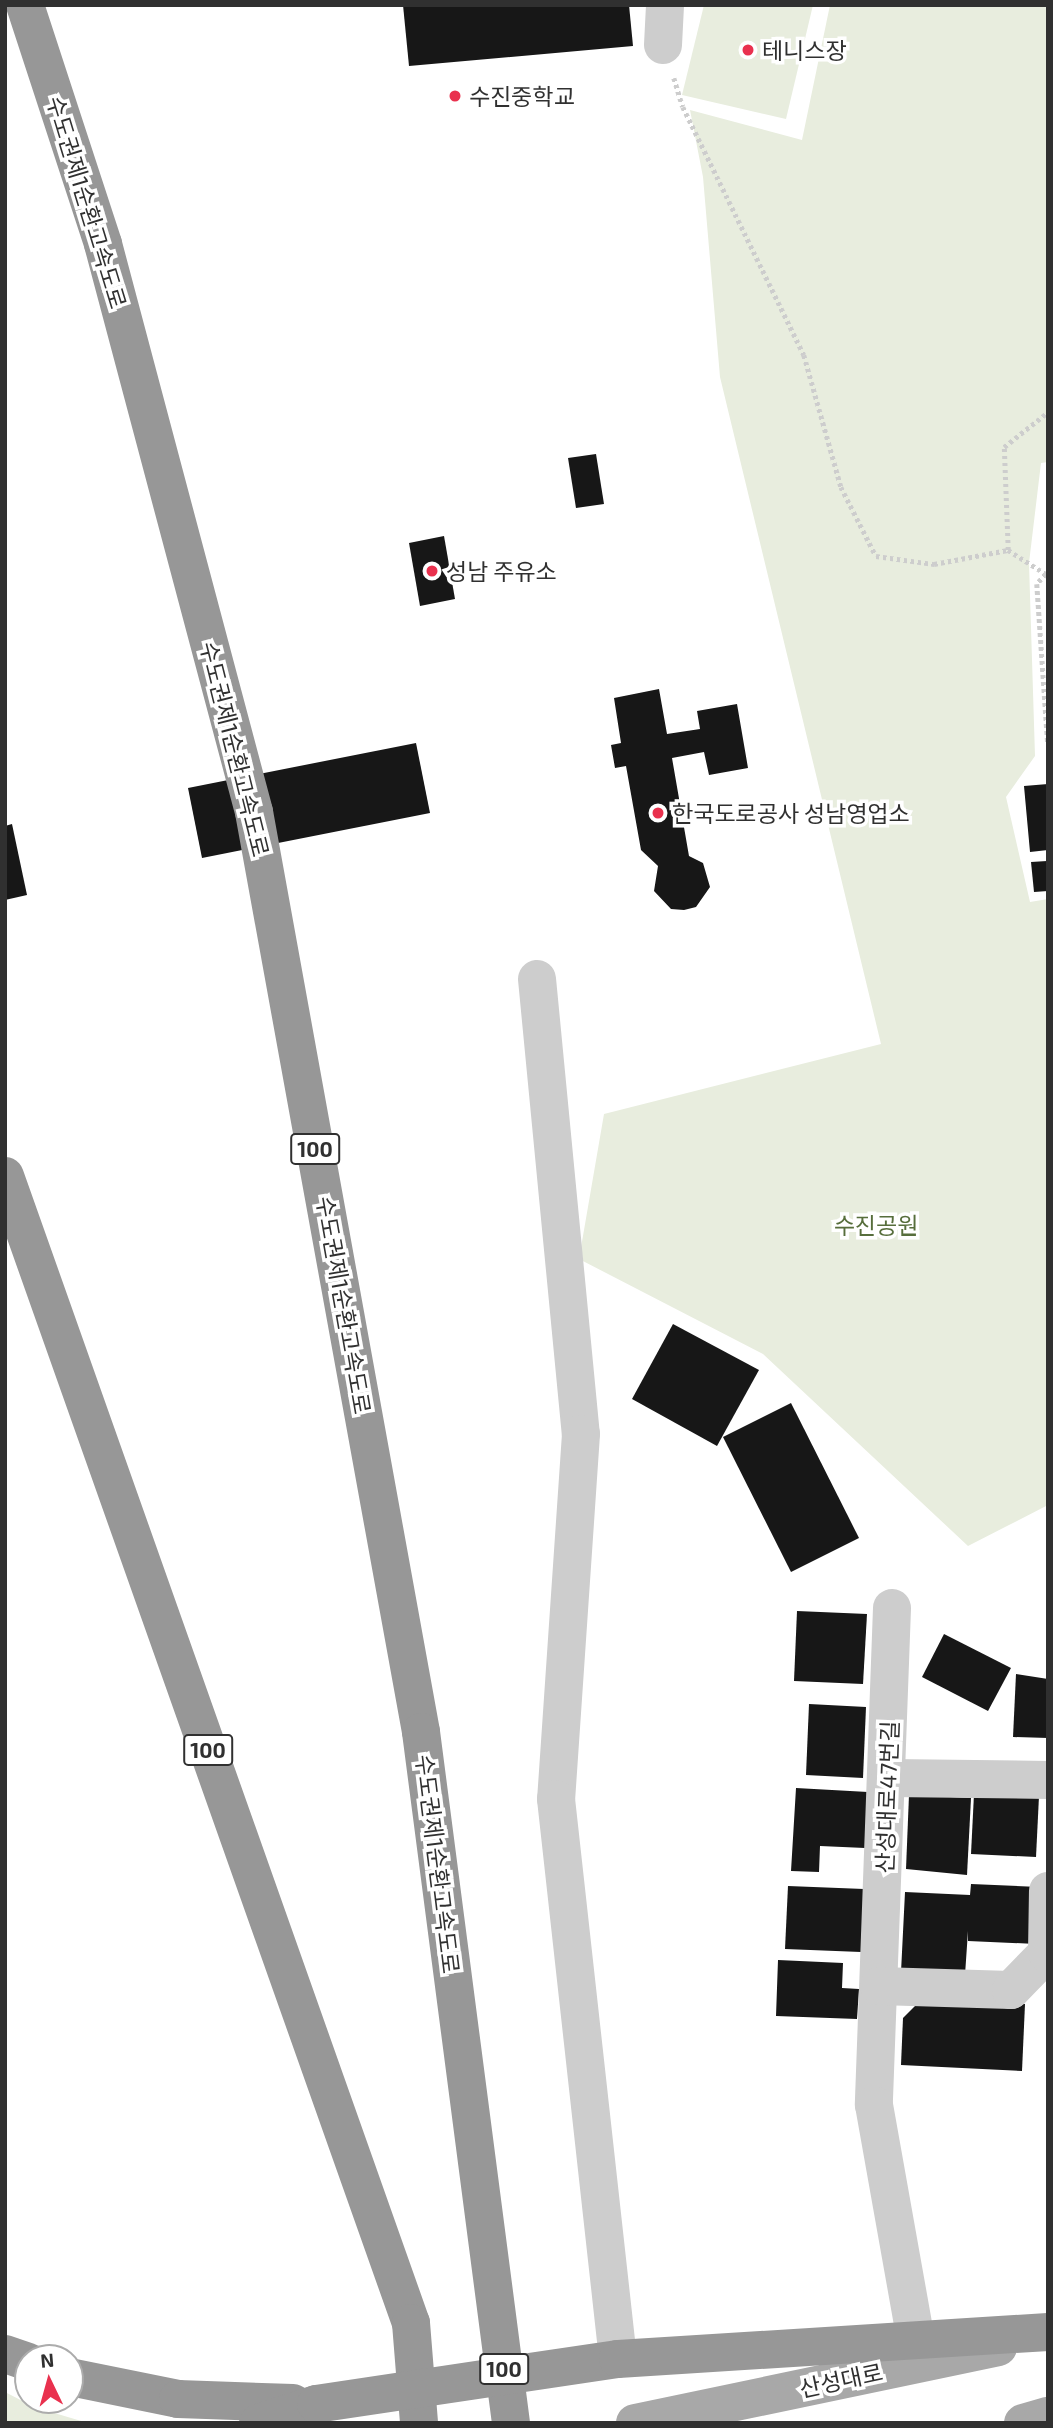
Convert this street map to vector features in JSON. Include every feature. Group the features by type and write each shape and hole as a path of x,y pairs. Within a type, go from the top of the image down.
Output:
{"highway":[{"name":"수도권제1순환고속도로","path":"25,5 103,244 254,812 421,1732 511,2423"},
{"name":"100","path":"5,1176 411,2323 419,2423"},
{"path":"258,2423 316,2404 618,2359 1048,2334"},
{"path":"84,2380 178,2399 316,2404"}],"main road":[{"name":"산성대로","path":"635,2423 1048,2334"},
{"path":"1023,2423 1048,2416"}],"street":[{"path":"663,45 665,5"},
{"path":"537,979 581,1434 556,1799 618,2359"},
{"name":"산성대로47번길","path":"892,1608 890,1778 874,2105 916,2340"},
{"path":"890,1778 1048,1780"},
{"path":"879,1986 1011,1990 1047,1953 1048,1891"}],"path":[{"path":"663,45 683,107 804,355 842,488 876,556 934,564 1008,550 1047,573 1037,583 1048,745"},
{"path":"1008,550 1004,447 1048,412"}],"green space":[{"name":"테니스장","path":"704,5 813,5 786,119 682,95"},
{"name":"수진공원","path":"830,5 1048,5 1048,462 1041,463 1029,563 1035,756 1006,797 1030,902 1048,899 1048,1505 968,1546 763,1354 579,1259 604,1114 881,1044 720,377 703,177 690,110 802,140"},
{"path":"5,2392 14,2397 14,2414 58,2414 88,2423 5,2423"}],"building":[{"path":"403,5 629,5 633,46 409,66"},
{"path":"596,454 604,504 576,508 568,458"},
{"name":"성남 주유소","path":"444,536 455,599 420,606 409,543"},
{"name":"한국도로공사 성남영업소","path":"659,689 667,734 700,729 697,711 737,704 748,768 709,775 704,752 672,758 689,856 703,863 710,887 696,907 684,910 671,909 654,891 658,866 641,850 626,766 615,768 611,745 621,743 614,698"},
{"path":"416,743 430,813 202,858 188,788"},
{"path":"1048,784 1048,850 1030,852 1024,786"},
{"path":"12,824 27,895 5,900 5,826"},
{"path":"1047,861 1048,891 1034,892 1031,862"},
{"path":"673,1324 759,1370 717,1446 632,1399"},
{"path":"791,1403 859,1538 791,1572 723,1437"},
{"path":"797,1611 867,1614 863,1684 794,1681"},
{"path":"944,1634 1011,1668 988,1711 922,1677"},
{"path":"1016,1674 1048,1679 1048,1738 1013,1737"},
{"path":"809,1704 866,1707 863,1778 806,1775"},
{"path":"796,1788 868,1792 865,1848 820,1846 819,1872 791,1871"},
{"path":"974,1794 1039,1796 1036,1857 971,1854"},
{"path":"909,1795 971,1798 967,1875 906,1869"},
{"path":"971,1884 1039,1887 1036,1944 968,1941 968,1931 965,1975 901,1972 905,1892 970,1895"},
{"path":"788,1886 864,1889 861,1952 785,1949"},
{"path":"778,1960 843,1963 842,1988 859,1989 857,2019 776,2016"},
{"path":"922,1999 1025,2004 1022,2071 901,2065 903,2018"}],"place":[{"name":"테니스장","path":"748,50"},
{"name":"수진중학교","path":"455,96"},
{"name":"성남 주유소","path":"432,571"},
{"name":"한국도로공사 성남영업소","path":"658,813"}]}
